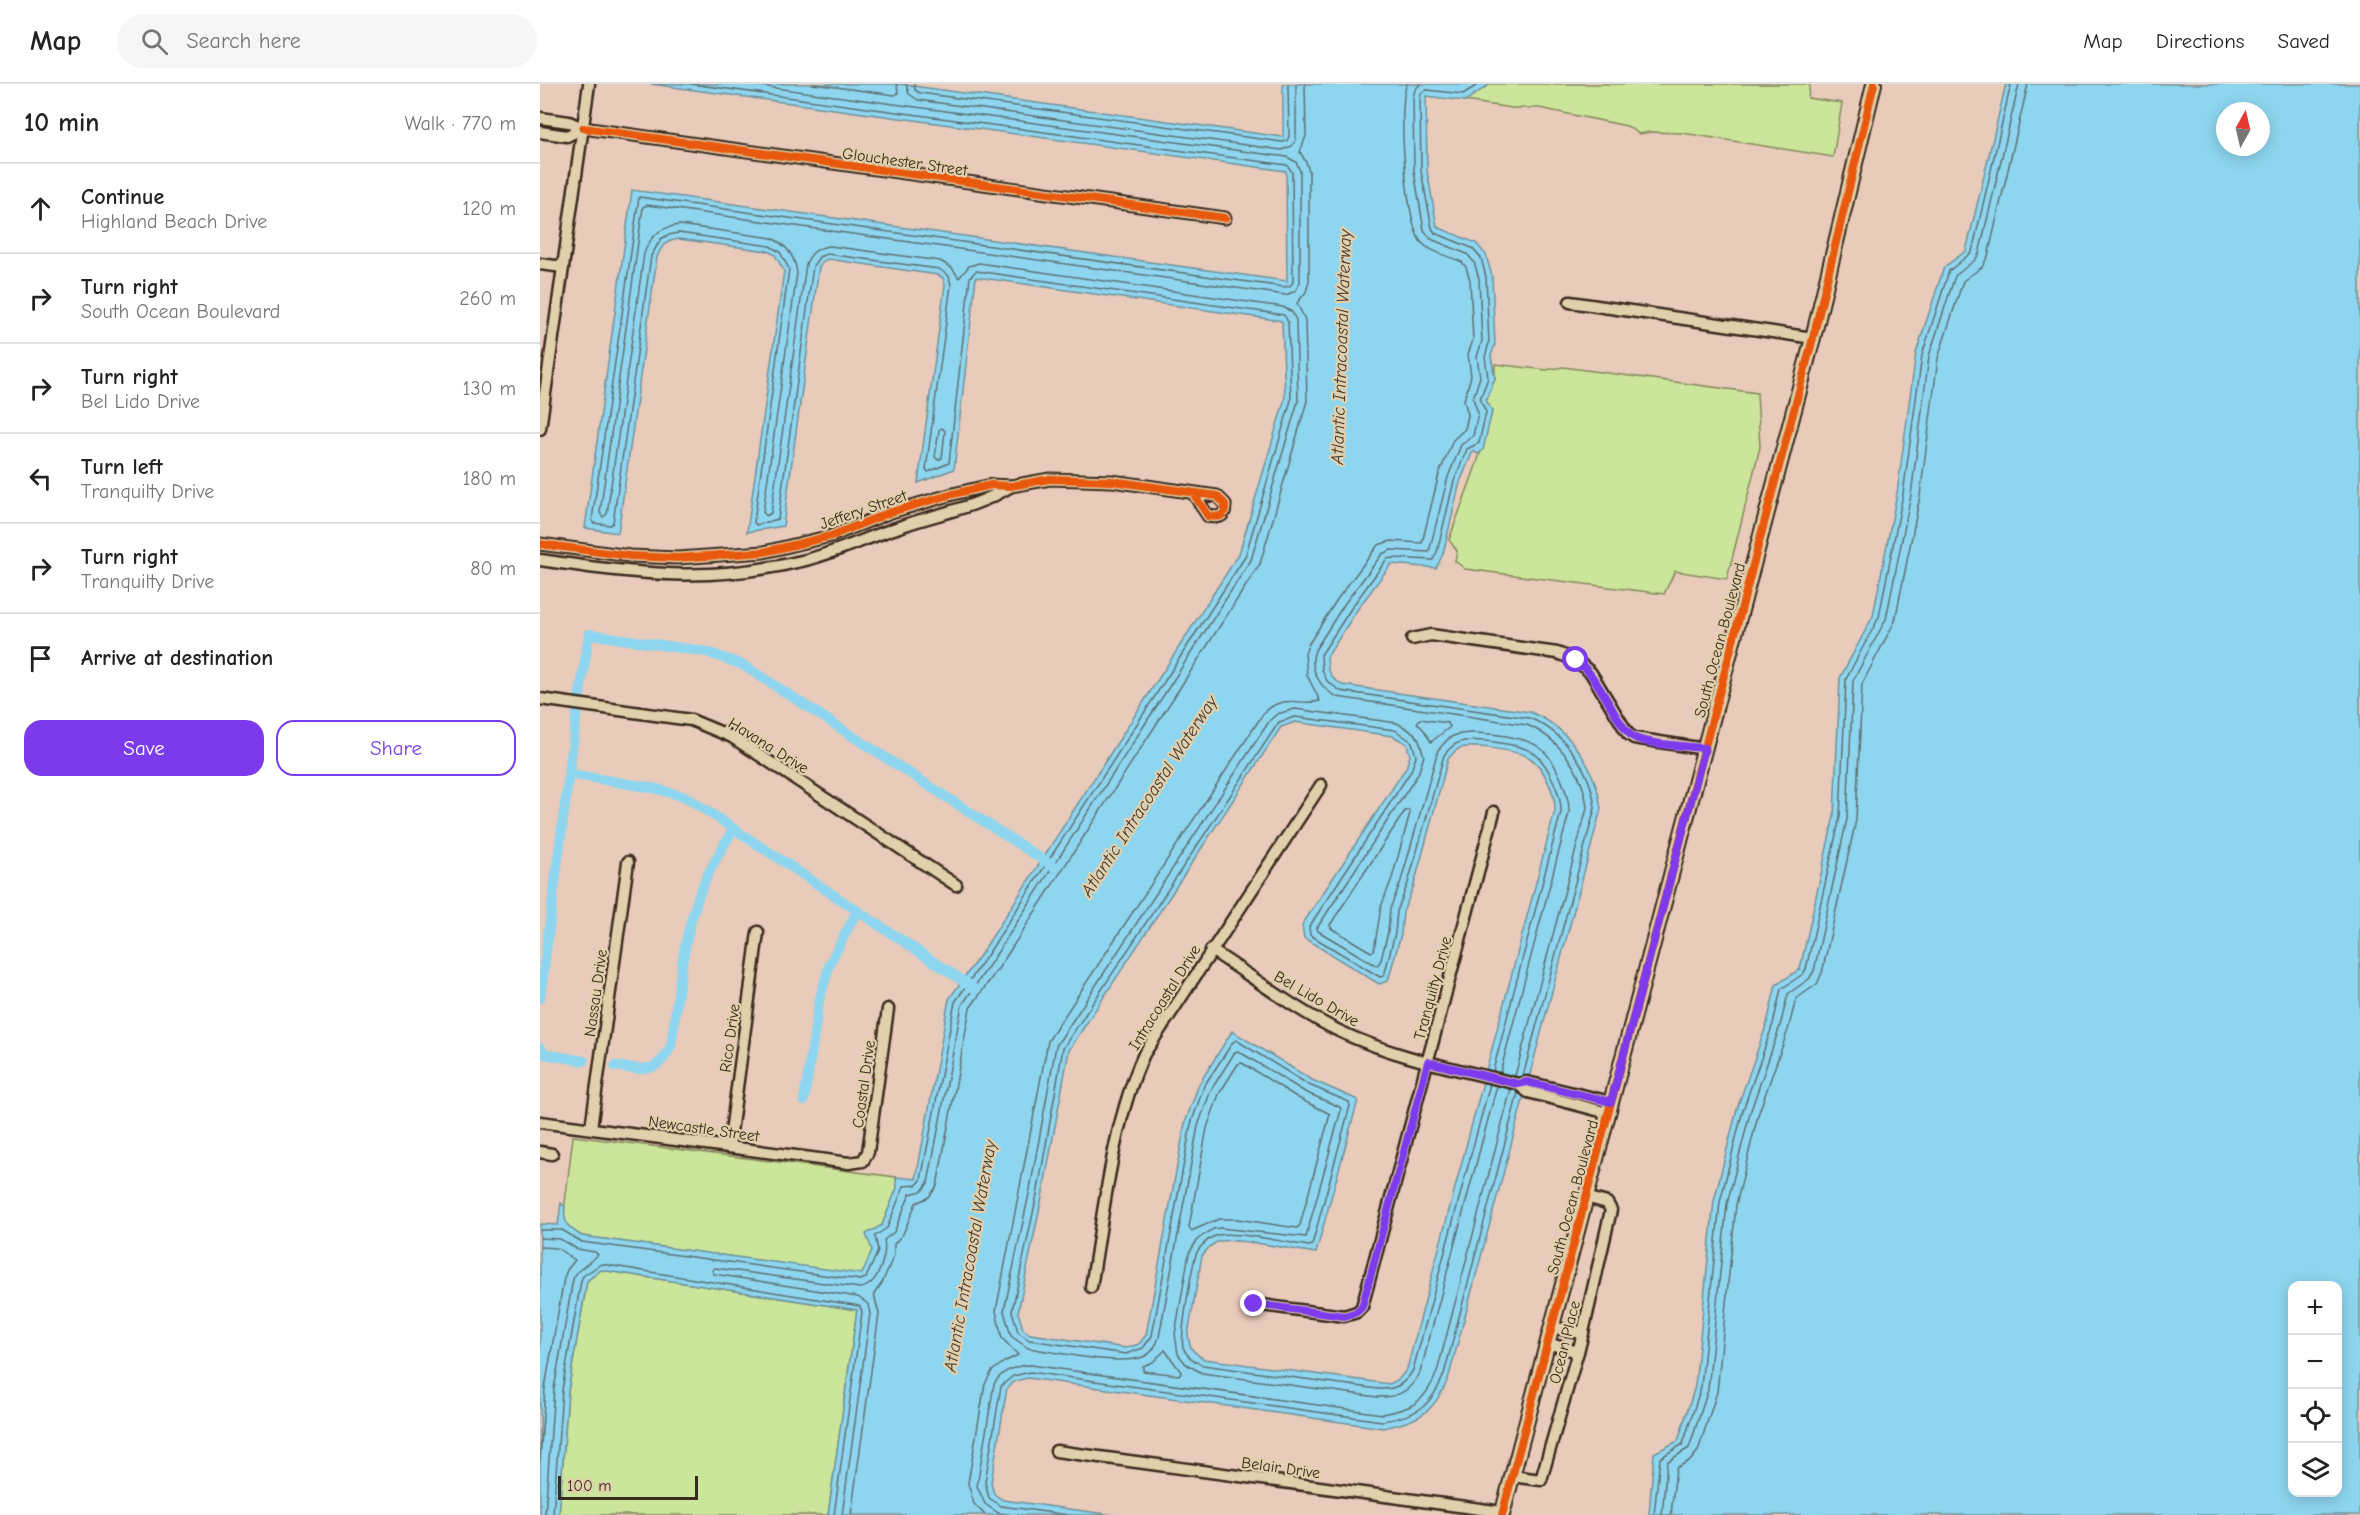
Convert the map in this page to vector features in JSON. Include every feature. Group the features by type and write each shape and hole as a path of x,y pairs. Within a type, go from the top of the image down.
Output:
{"main road":[{"name":"South Ocean Boulevard","path":"1502,1514 1813,338 1874,84"}],"street":[{"path":"540,429 589,84"},
{"name":"Glouchester Street","path":"540,118 568,122 583,128 1225,218"},
{"name":"Glouchester Street","path":"540,132 567,136 583,128"},
{"path":"540,264 563,267"},
{"path":"1570,303 1813,338"},
{"name":"Jeffery Street","path":"540,544 630,556 678,558 722,556 784,548 831,536 928,501 991,485 1011,486 1050,479 1112,481 1193,493"},
{"name":"Jeffery Street","path":"540,560 630,573 678,575 752,570 806,560 989,498 1011,486"},
{"path":"678,558 678,575"},
{"path":"1412,639 1431,635 1564,654 1576,660 1591,673 1628,734 1640,740 1705,748"},
{"name":"Havana Drive","path":"540,699 691,720 725,733 956,885"},
{"name":"Intracoastal Drive","path":"1091,1287 1123,1111 1130,1086 1152,1039 1321,785"},
{"name":"Tranquilty Drive","path":"1254,1304 1344,1316 1357,1312 1362,1307 1494,812"},
{"name":"Nassau Drive","path":"591,1128 628,862"},
{"name":"Rico Drive","path":"729,1147 758,932"},
{"name":"Bel Lido Drive","path":"1211,950 1313,1017 1390,1051 1609,1108"},
{"name":"Coastal Drive","path":"863,1161 868,1152 888,1009"},
{"name":"Newcastle Street","path":"540,1122 849,1163 863,1161"},
{"path":"540,1152 552,1154"},
{"name":"Ocean Place","path":"1512,1476 1541,1480 1578,1352 1611,1210 1607,1203 1586,1197"},
{"path":"1551,1326 1583,1333"},
{"path":"1547,1343 1578,1352"},
{"name":"Belair Drive","path":"1056,1451 1502,1514"}],"green space":[{"path":"1490,84 1810,84 1808,98 1842,103 1833,157 1683,133 1639,134 1627,126 1539,108 1512,108 1465,101"},
{"path":"1495,364 1546,370 1563,367 1757,393 1760,447 1727,579 1675,571 1664,594 1465,569 1455,561 1457,551 1449,540 1488,427 1492,411 1486,400 1495,378"},
{"path":"573,1136 896,1177 897,1188 862,1275 582,1236 569,1229 563,1220"},
{"path":"601,1270 857,1310 828,1515 559,1515 568,1391 587,1281"}],"water":[{"name":"Atlantic Intracoastal Waterway","path":"651,84 899,84 1283,137 1283,84 1490,84 1465,101 1426,96 1427,170 1437,227 1476,243 1486,255 1492,276 1495,344 1491,356 1495,378 1486,400 1492,411 1483,450 1478,454 1473,451 1460,482 1443,554 1436,568 1391,564 1357,610 1327,657 1328,669 1333,678 1342,685 1530,712 1544,719 1557,728 1579,751 1593,778 1601,809 1444,1388 1425,1413 1407,1422 1383,1428 1028,1378 1015,1381 1007,1388 991,1483 994,1494 1003,1500 1113,1515 828,1515 857,1310 601,1270 587,1281 568,1391 559,1515 540,1515 540,1224 558,1225 561,1203 565,1207 568,1224 582,1236 862,1274 872,1250 866,1234 882,1225 897,1188 896,1177 916,1179 949,999 981,954 1239,554 1285,398 1282,321 976,277 954,469 918,483 945,285 943,278 938,275 828,259 823,261 819,267 783,526 747,532 784,271 775,255 768,251 679,239 665,244 657,257 618,533 585,528 632,190 1287,281 1286,171","holes":["1295,722 1393,736 1407,744 1410,756 1406,768 1302,925 1304,938 1379,984 1388,981 1401,934 1403,912 1414,885 1448,759 1454,752 1464,747 1483,747 1530,758 1540,768 1548,782 1555,804 1407,1369 1399,1379 1390,1384 1204,1359 1192,1349 1188,1334 1202,1256 1212,1245 1220,1241 1240,1241 1316,1253 1358,1100 1312,1080 1232,1031 1199,1084 1185,1123 1146,1335 1139,1344 1126,1348 1030,1334 1023,1329 1018,1312 1069,1050 1281,727"]},
{"path":"2006,84 2360,84 2360,1515 1649,1515 1654,1453 1678,1441 1695,1386 1714,1201 1737,1109 1767,1023 1776,985 1800,969 1834,816 1840,678 1873,616 1897,493 1916,353 1944,267 1966,251"}],"waterway":[{"path":"540,998 589,634 707,652 743,665 1054,867"},
{"path":"570,774 653,788 686,797 972,987"},
{"path":"615,1066 634,1069 655,1066 671,1046 683,956 691,921 703,884 733,829"},
{"path":"804,1101 819,1001 830,963 857,911"},
{"path":"540,1048 545,1054 584,1061"}],"cycle path":[{"path":"1502,1515 1813,338 1874,84"},
{"path":"583,128 1225,218"},
{"path":"540,544 630,556 678,558 764,552 831,536 891,512 953,494 991,485 1011,486 1050,479 1112,481 1217,496 1225,504 1223,514 1218,517 1208,516 1193,493"}],"route":[{"path":"1254,1304 1344,1316 1357,1312 1362,1307 1428,1062 1518,1084 1527,1082 1611,1102 1705,748 1640,740 1628,734 1591,673 1576,660"}]}
